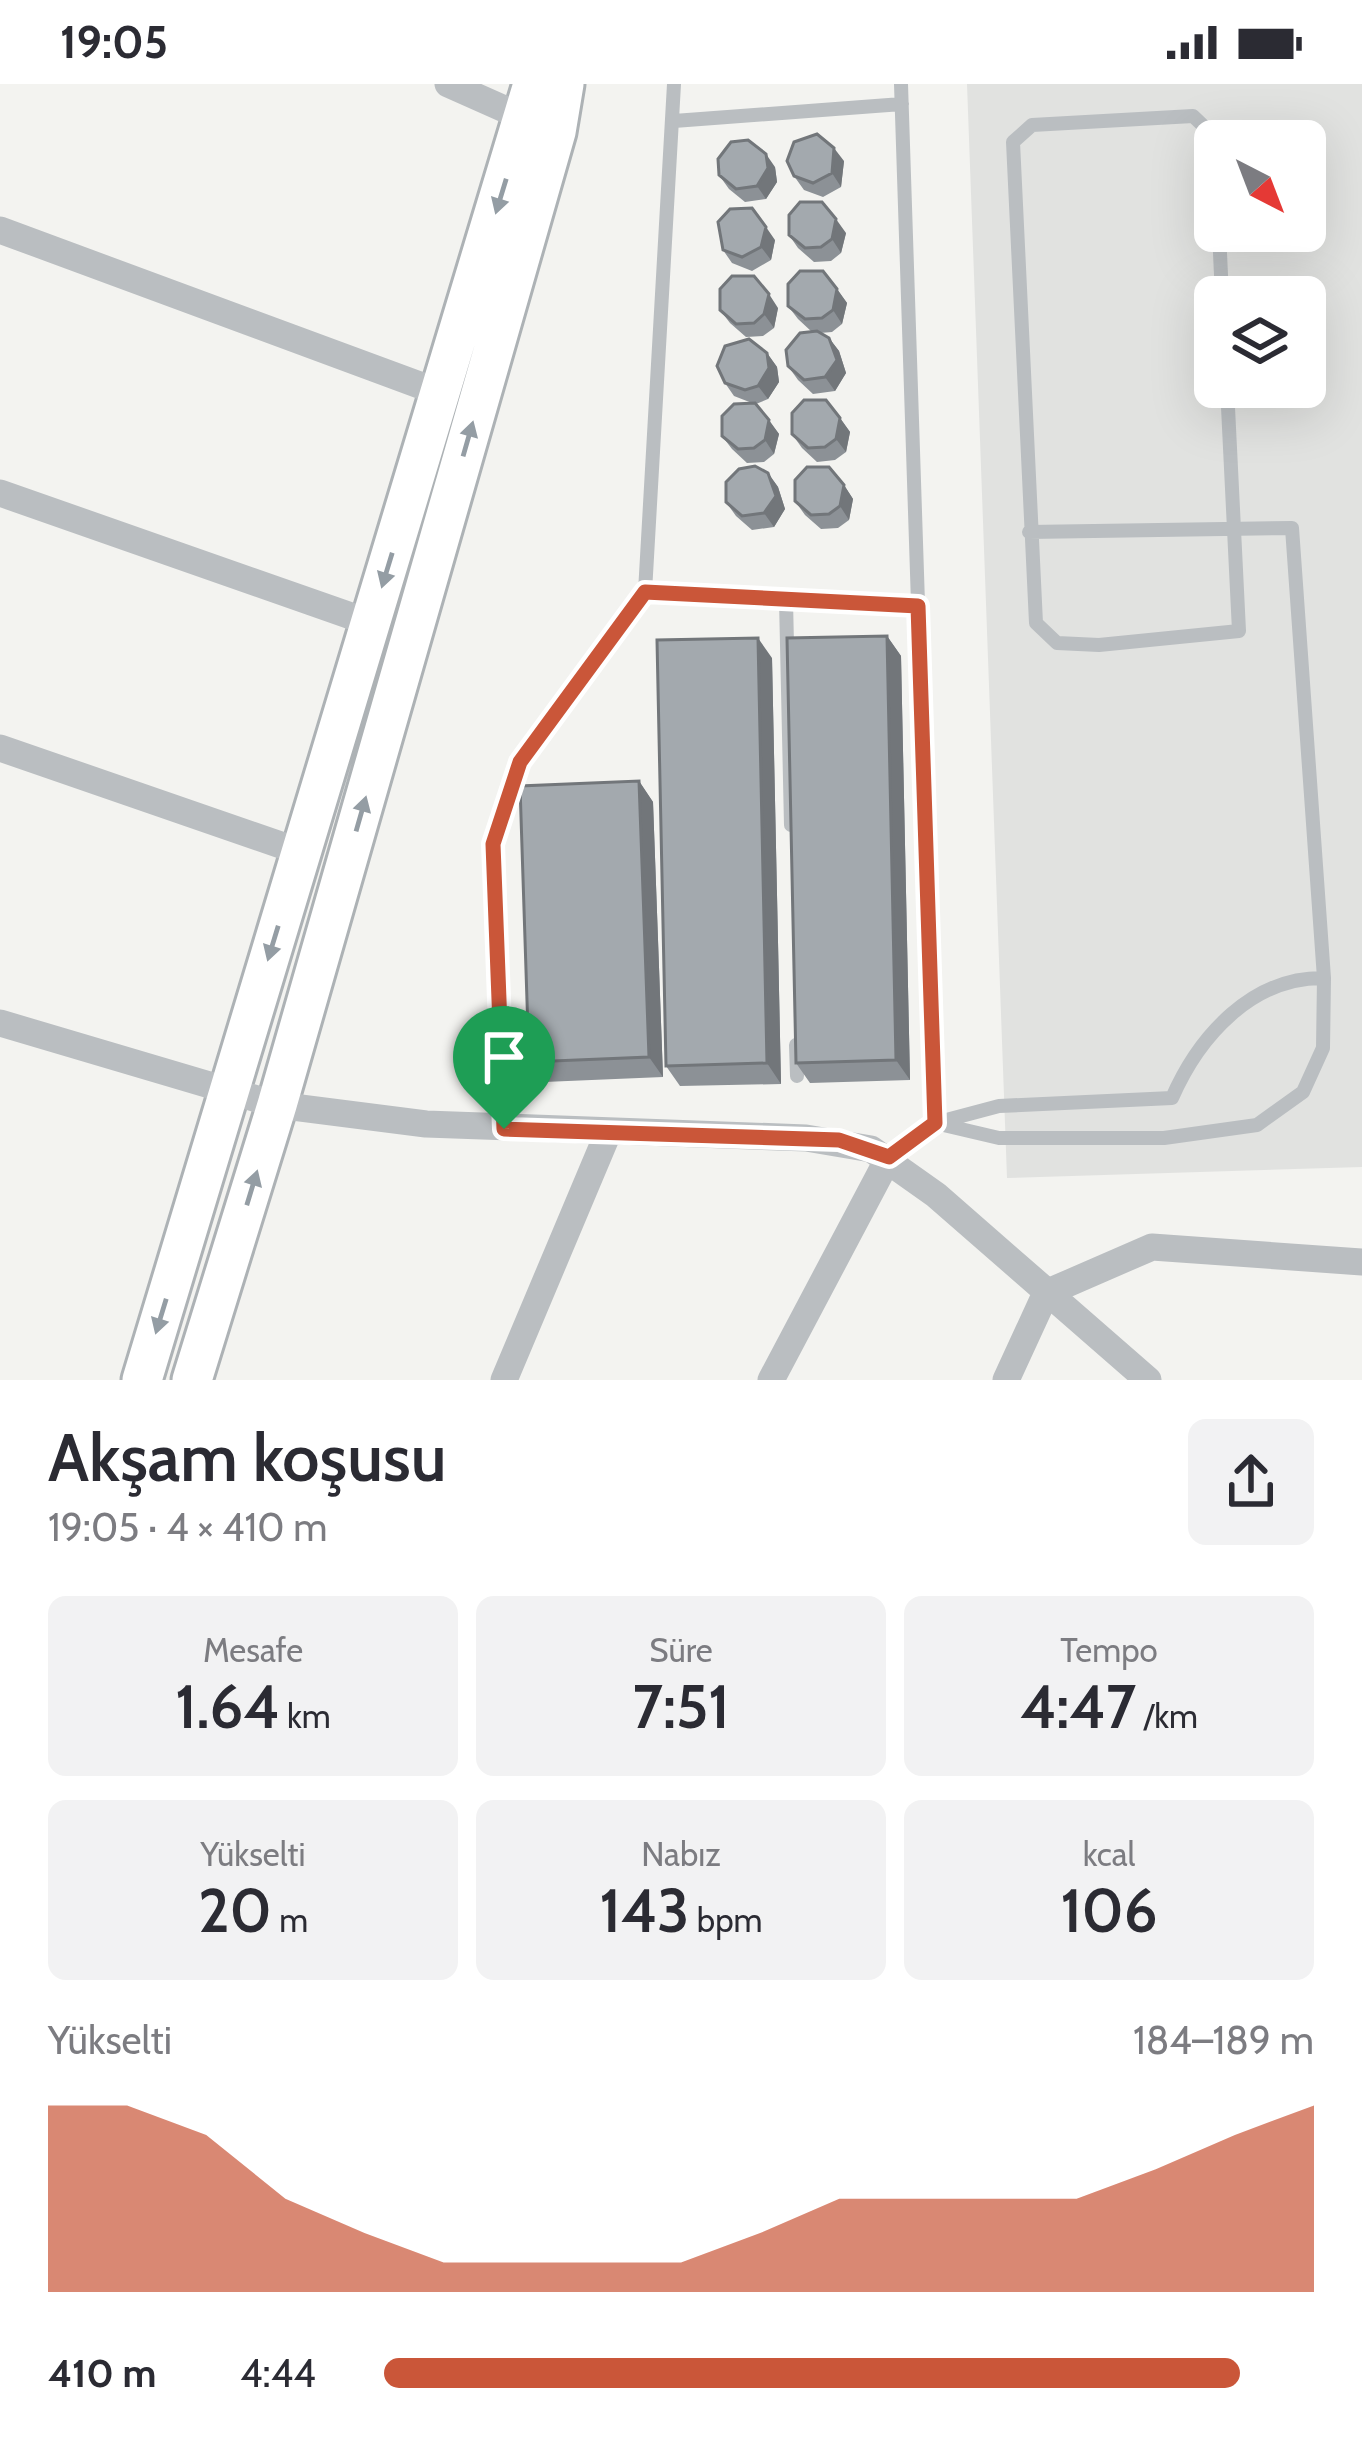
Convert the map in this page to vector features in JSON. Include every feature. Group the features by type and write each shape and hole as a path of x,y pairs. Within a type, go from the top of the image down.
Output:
{"main road":[{"path":"142,1380 441,393 537,111 565,84"},
{"path":"192,1380 278,1105 537,111"}],"street":[{"path":"448,84 537,111"},
{"path":"1,232 441,393"},
{"path":"0,493 371,623"},
{"path":"0,748 301,852"},
{"path":"0,1023 278,1105 504,1129 839,1140 889,1157 1148,1380"},
{"path":"504,1380 608,1132"},
{"path":"770,1380 889,1157"},
{"path":"1006,1380 1046,1294 1152,1247 1362,1262"}],"lane":[{"path":"504,1129 493,844 520,762 645,592 674,84"},
{"path":"901,84 935,1123"},
{"path":"674,121 902,104"},
{"path":"1197,120 1193,116 1032,124 1013,142 1036,622 1058,643 1099,645 1239,631 1228,408"},
{"path":"935,1123 999,1138 1163,1138 1257,1125 1304,1093 1323,1048 1324,978 1292,528 1029,532"},
{"path":"645,592 918,606"},
{"path":"786,600 791,838"},
{"path":"889,1157 935,1123 999,1106 1172,1098 1208,1036 1258,993 1292,977 1324,978"},
{"path":"796,1028 797,1076"}],"shaded area":[{"path":"967,84 1362,84 1362,1167 1007,1178"}],"building":[{"path":"817,134 834,148 832,173 813,183 794,176 787,161 794,142"},
{"path":"748,140 766,154 768,168 757,186 736,189 719,175 718,159 731,142"},
{"path":"800,202 822,202 836,219 832,239 821,247 805,248 789,235 789,215"},
{"path":"752,208 766,227 761,247 742,257 723,250 718,222 730,209"},
{"path":"800,271 823,271 837,289 833,310 822,318 805,319 788,306 788,284"},
{"path":"732,276 754,276 769,294 764,314 754,323 736,324 720,310 720,289"},
{"path":"817,331 829,338 837,360 825,377 804,380 788,366 786,350 800,333"},
{"path":"749,339 767,353 769,368 758,386 745,390 725,383 717,366 725,346"},
{"path":"804,400 826,400 840,418 836,439 825,447 808,448 792,434 792,413"},
{"path":"755,403 769,420 765,440 754,448 738,449 722,436 722,416 734,404"},
{"path":"755,466 768,473 776,496 764,513 742,516 726,502 726,482 739,469"},
{"path":"807,467 829,467 844,485 840,506 829,514 811,515 795,501 795,480"},
{"path":"887,636 896,1060 796,1063 787,638"},
{"path":"758,638 767,1063 666,1066 657,640"},
{"path":"639,781 649,1057 529,1062 520,786"}],"route":[{"path":"645,592 918,606 935,1123 889,1157 839,1140 504,1129 493,844 520,762 645,592"}]}
